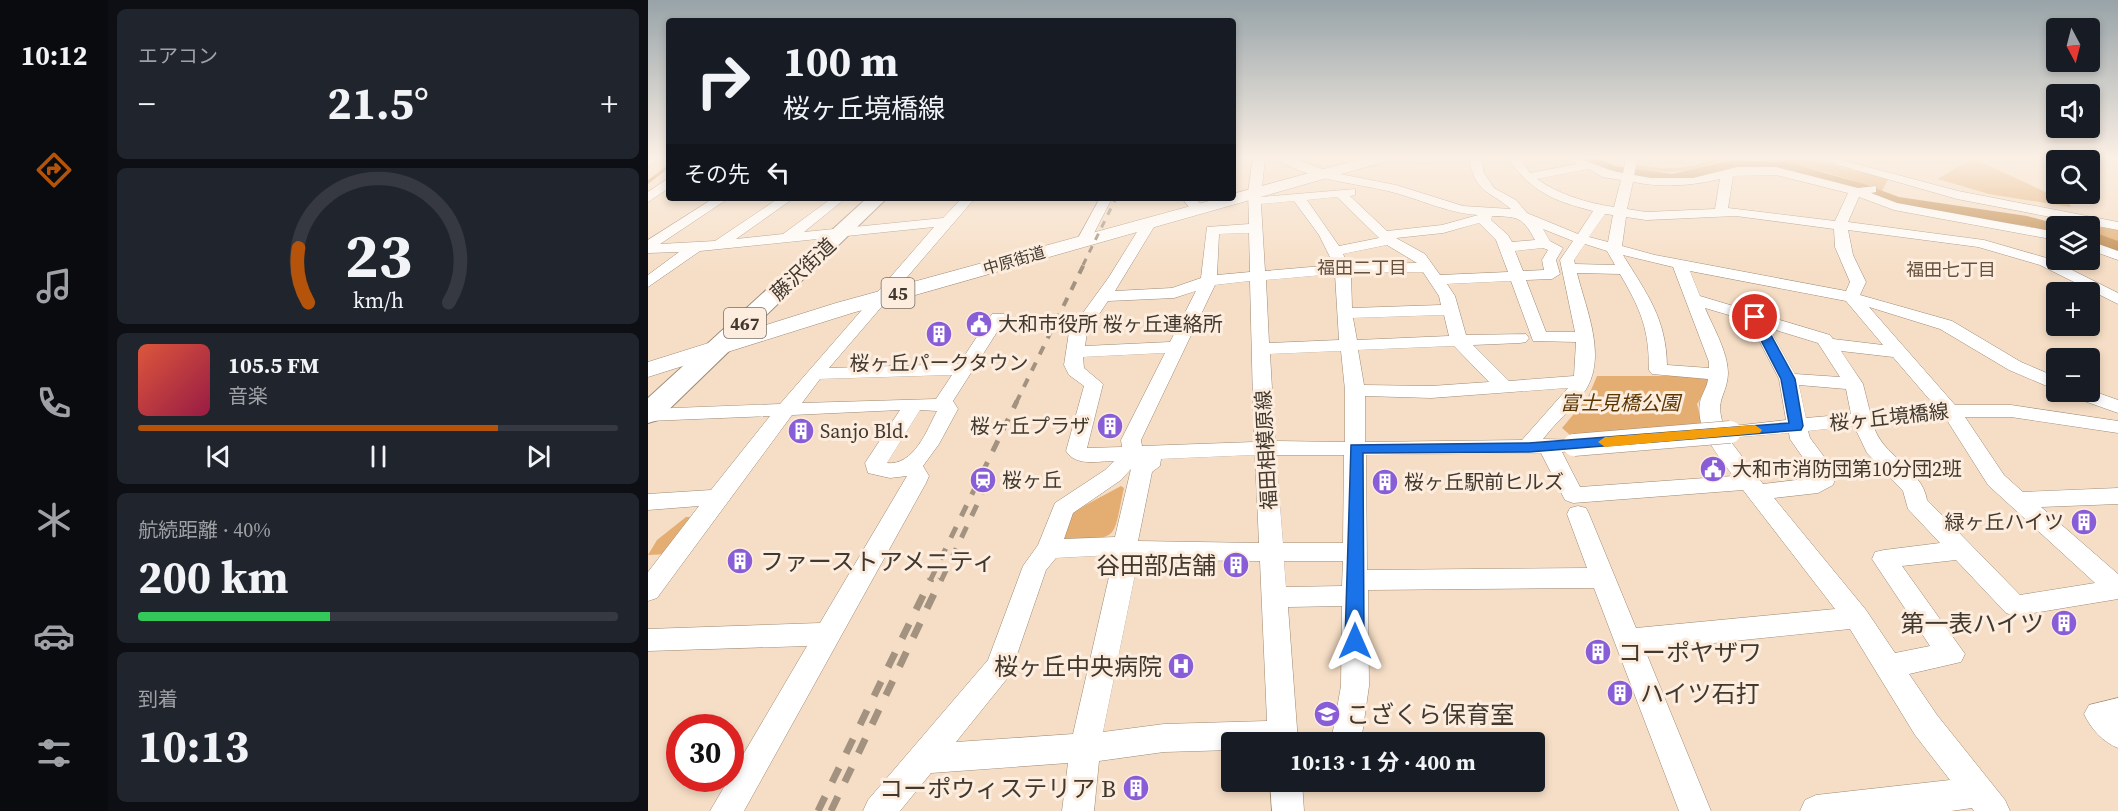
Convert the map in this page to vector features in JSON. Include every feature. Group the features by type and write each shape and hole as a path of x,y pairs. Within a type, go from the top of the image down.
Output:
{"highway":[{"name":"藤沢街道","path":"648,414 875,201"}],"main road":[{"name":"中原街道","path":"1236,198 1255,196"},
{"name":"中原街道","path":"648,370 879,298 1150,222 1193,203 1211,201"}],"street":[{"path":"1255,196 1310,196"},
{"name":"福田相模原線","path":"1255,196 1265,448 1283,732"},
{"path":"1343,196 1388,238 1420,257 1447,296 1459,341 1504,387"},
{"path":"1417,196 1462,210 1526,216 1580,239 1680,265 1851,297 1946,325 2015,366 2046,379"},
{"path":"1497,196 1519,208 1544,244"},
{"path":"1560,196 1601,209 1646,216 1720,213 1839,224 1979,243 2036,259 2118,299"},
{"path":"1624,196 1614,248 1624,270 1644,301 1658,338 1658,370 1719,374"},
{"path":"1720,213 1723,196"},
{"path":"1851,297 1858,282 1843,249 1839,224 1858,196"},
{"path":"1872,196 1894,206 2046,234"},
{"path":"1961,196 2118,226"},
{"path":"1298,197 1335,251 1343,269 1347,345 1355,390 1355,686 1348,732"},
{"path":"648,248 718,201"},
{"path":"717,245 783,201"},
{"path":"787,238 836,201"},
{"path":"648,591 785,409 879,298 966,201"},
{"path":"1084,240 1104,201"},
{"path":"1601,209 1567,260 1588,360 1577,389 1533,437 1573,495 1818,485 1825,480 1824,468 1803,445 1796,426 1788,379 1755,317"},
{"path":"1335,251 1388,238 1443,229 1501,213"},
{"path":"1481,218 1503,238 1539,337 1583,337"},
{"path":"648,248 696,248 842,232 883,225 947,222"},
{"path":"1134,464 1081,455 1076,451 1094,384 1076,371 1073,365 1078,332 1116,278 1150,222"},
{"path":"1078,811 1084,747 1126,559 1125,546 1134,464 1131,440 1209,281 1212,230 1257,228"},
{"path":"1102,296 1174,293 1209,281 1343,269 1516,277 1552,274 1549,260 1556,248 1544,244 1506,247"},
{"path":"648,282 696,248"},
{"path":"2100,249 2118,256"},
{"path":"2036,259 2046,254"},
{"path":"1680,265 1710,335 1719,374 1710,400 1710,415 1717,438 1857,618 1926,725 1986,801"},
{"path":"1568,268 1624,270"},
{"path":"1851,297 1949,411 1996,480 2118,589"},
{"path":"1694,298 1824,339 1854,384 1862,420 1874,448 1914,489 1916,503 2015,606 2118,589"},
{"path":"1344,313 1451,310"},
{"path":"942,404 998,318"},
{"path":"1260,349 1520,338"},
{"path":"1828,344 1897,352"},
{"path":"1074,352 1176,347"},
{"path":"814,374 965,369"},
{"path":"1788,379 1854,384"},
{"path":"1355,390 1431,392 1581,381"},
{"path":"2100,400 2118,407"},
{"path":"648,414 914,404 942,404 948,409 917,462 912,466 876,468 914,404"},
{"name":"桜ヶ丘境橋線","path":"1134,464 1162,453 1265,448 1574,445 1949,411 2011,411 2118,427"},
{"path":"879,811 1000,667 1035,566 1049,549 1063,509 1134,464"},
{"path":"726,811 915,483 918,476 912,466"},
{"path":"2017,500 2118,496"},
{"path":"648,502 717,497"},
{"path":"1578,514 1695,811"},
{"path":"1049,549 1125,546 1141,552 1355,552"},
{"path":"1888,666 1952,654 1884,559 1960,550"},
{"path":"1274,597 1355,588 1605,579"},
{"path":"1628,640 1857,618"},
{"path":"648,640 828,634"},
{"path":"2118,711 2099,714 2118,734"},
{"path":"922,759 1084,747 1164,738 1221,738"},
{"path":"1287,792 1288,811"},
{"path":"1816,811 1986,801"}],"green space":[{"path":"2001,196 2046,196 2046,203"},
{"path":"2052,204 2070,204 2071,207"},
{"path":"2100,227 2118,230 2118,243 2100,237"},
{"name":"富士見橋公園","path":"1597,376 1704,376 1712,382 1697,404 1702,424 1570,435 1562,428 1588,397"},
{"path":"1121,486 1124,488 1115,528 1111,534 1105,537 1065,540 1063,537 1069,514"},
{"path":"686,517 696,517 670,554 648,555 657,540"}],"waterway":[{"path":"1880,196 1896,202 2046,226"},
{"path":"2100,241 2118,247"}],"railway":[{"path":"1083,265 1115,201"},
{"path":"1016,403 1084,264"},
{"path":"930,581 1017,401"},
{"path":"941,581 982,494"},
{"path":"818,811 931,579"},
{"path":"831,811 941,579"}],"slow traffic":[{"path":"1605,442 1755,430"}],"place":[{"name":"大和市役所 桜ヶ丘連絡所","path":"979,324"},
{"name":"桜ヶ丘パークタウン","path":"939,334"},
{"name":"桜ヶ丘プラザ","path":"1110,426"},
{"name":"Sanjo Bld.","path":"801,431"},
{"name":"大和市消防団第10分団2班","path":"1713,469"},
{"name":"桜ヶ丘","path":"983,480"},
{"name":"桜ヶ丘駅前ヒルズ","path":"1385,482"},
{"name":"緑ヶ丘ハイツ","path":"2084,522"},
{"name":"ファーストアメニティ","path":"740,561"},
{"name":"谷田部店舗","path":"1236,565"},
{"name":"第一表ハイツ","path":"2064,623"},
{"name":"コーポヤザワ","path":"1598,652"},
{"name":"桜ヶ丘中央病院","path":"1181,666"},
{"name":"ハイツ石打","path":"1620,693"},
{"name":"こざくら保育室","path":"1327,714"},
{"name":"コーポウィステリア B","path":"1136,788"}],"district":[{"name":"福田二丁目","path":"1362,267"},
{"name":"福田七丁目","path":"1951,269"}],"route":[{"path":"1355,641 1356,448 1466,449 1574,445 1796,426 1788,379 1755,317"}]}
